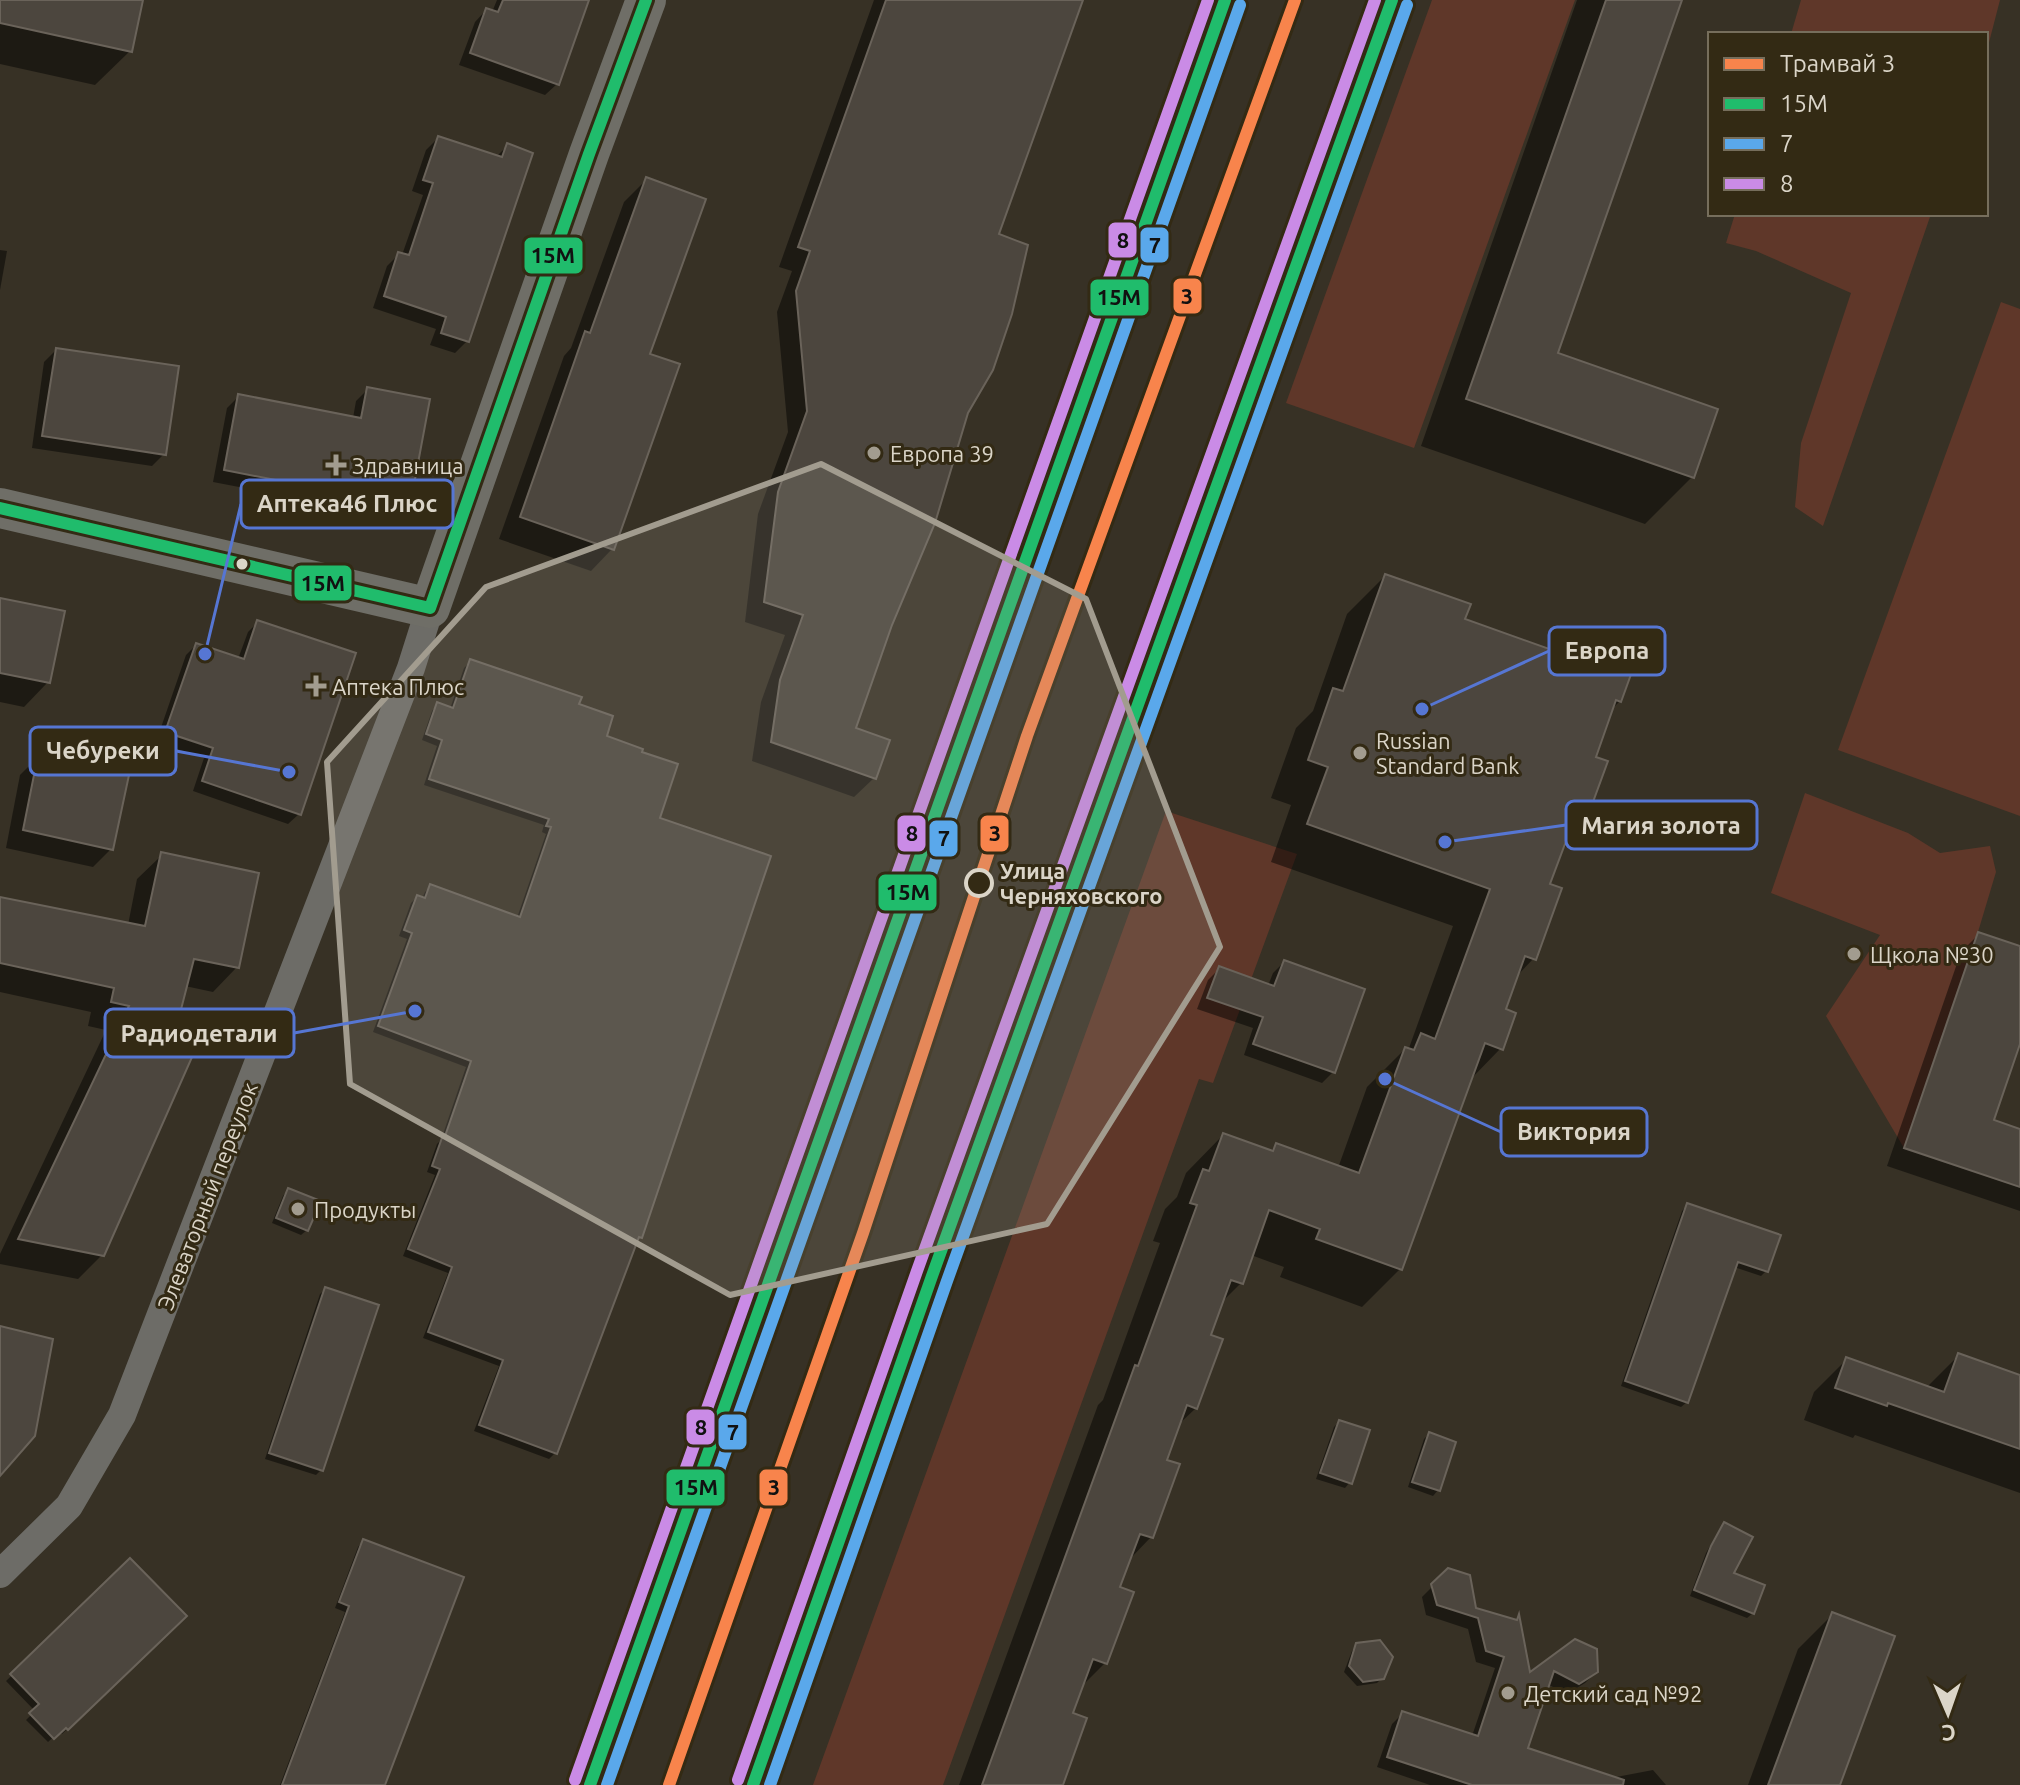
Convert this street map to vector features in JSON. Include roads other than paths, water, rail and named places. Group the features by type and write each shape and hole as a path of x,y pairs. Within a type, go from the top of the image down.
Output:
{"main road":[{"path":"0,508 430,608 646,0"},
{"path":"590,1785 1225,0"},
{"path":"753,1785 932,1276 1392,0"}],"street":[{"name":"Элеваторный переулок","path":"0,1574 69,1506 122,1415 411,668 430,608"}],"tram line":[{"name":"3","path":"669,1785 863,1233 1027,736 1295,0"}],"place":[{"name":"Европа 39","path":"874,453"},
{"name":"Здравница","path":"336,465"},
{"name":"Аптека46 Плюс","path":"205,654"},
{"name":"Аптека Плюс","path":"316,686"},
{"name":"Европа","path":"1422,709"},
{"name":"Russian Standard Bank","path":"1360,753"},
{"name":"Чебуреки","path":"289,772"},
{"name":"Магия золота","path":"1445,842"},
{"name":"Улица Черняховского","path":"979,883"},
{"name":"Щкола №30","path":"1854,954"},
{"name":"Радиодетали","path":"415,1011"},
{"name":"Виктория","path":"1385,1079"},
{"name":"Продукты","path":"298,1209"},
{"name":"Детский сад №92","path":"1508,1693"}]}
